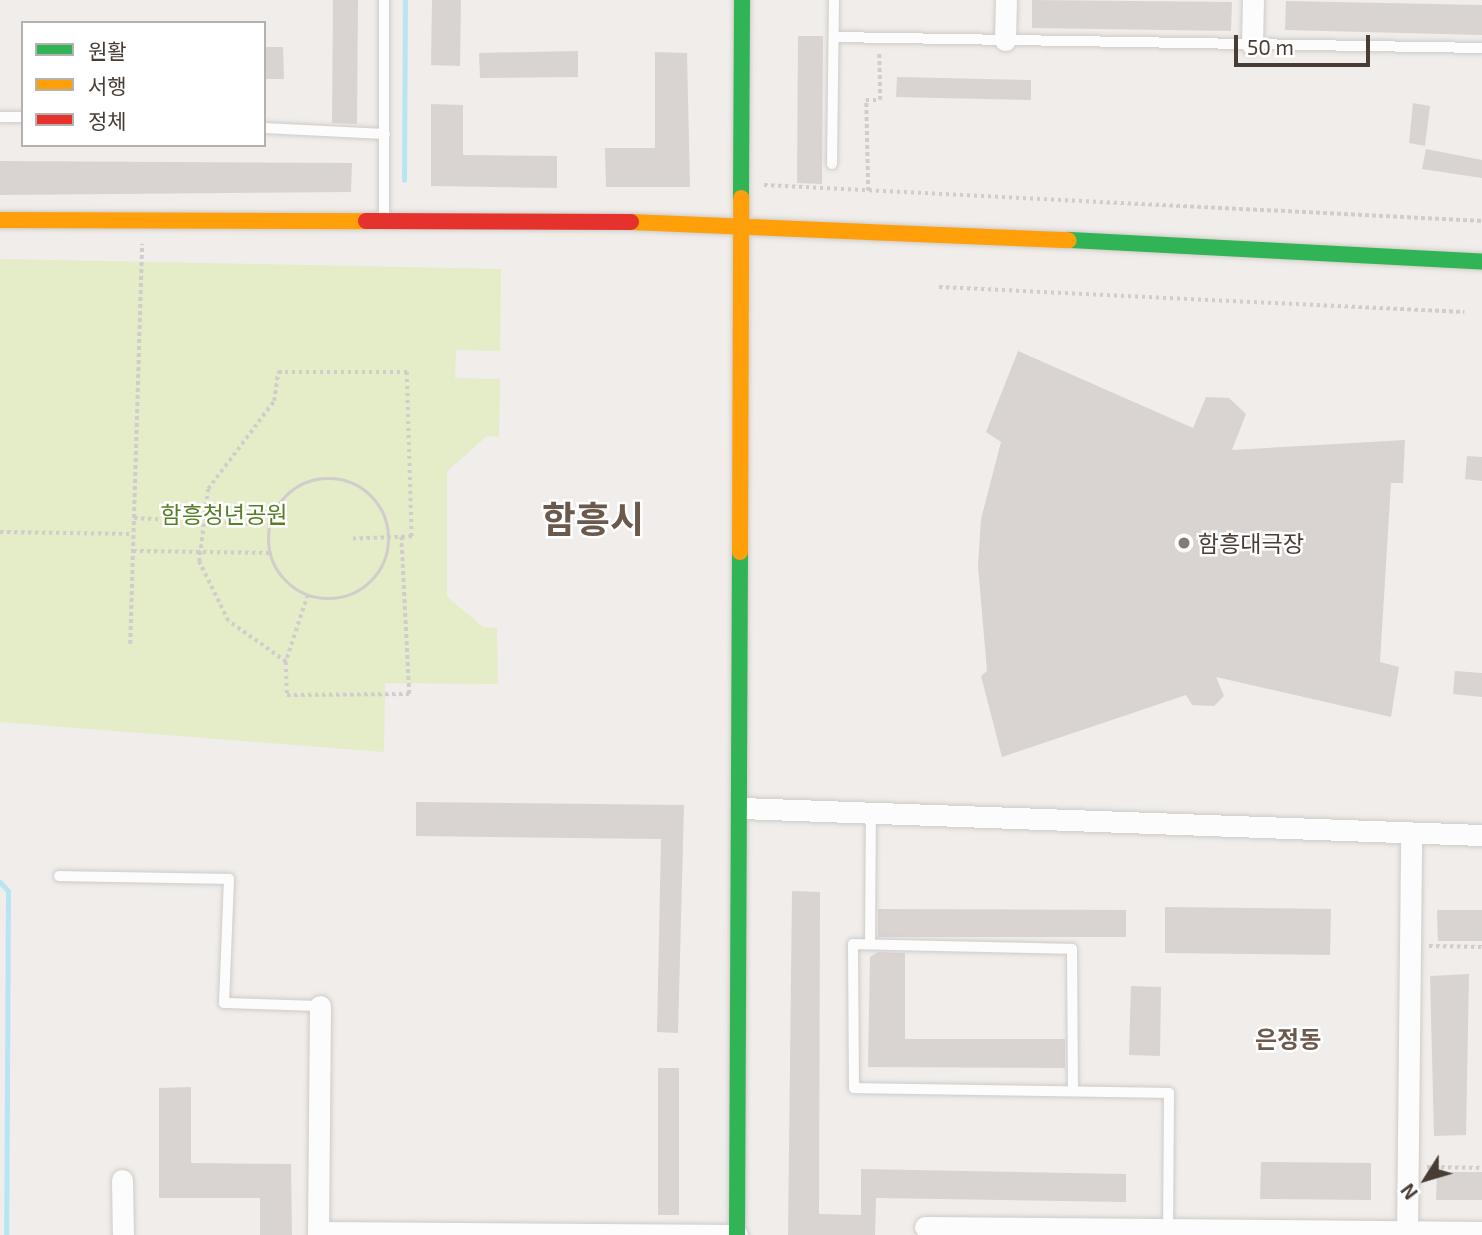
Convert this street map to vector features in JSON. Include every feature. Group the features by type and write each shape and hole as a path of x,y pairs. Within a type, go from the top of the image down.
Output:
{"street":[{"path":"320,1006 318,1234 737,1235 743,0"},
{"path":"1005,40 1006,0"},
{"path":"1252,44 1253,0"},
{"path":"0,220 384,225 742,222 1482,262"},
{"path":"741,808 1482,835"},
{"path":"1407,1233 1411,834"},
{"path":"122,1180 123,1235"},
{"path":"925,1227 1407,1233 1482,1231"}],"lane":[{"path":"384,0 384,225"},
{"path":"832,164 834,0"},
{"path":"834,37 1482,48"},
{"path":"0,117 21,117"},
{"path":"266,128 385,134"},
{"path":"870,944 871,813"},
{"path":"59,876 229,879 224,1003 320,1006"},
{"path":"1073,1091 1072,949 853,944 854,1088 1169,1093 1160,1231"}],"path":[{"path":"867,191 866,100 880,100 879,37"},
{"path":"741,184 1482,221"},
{"path":"130,644 143,221"},
{"path":"939,287 1464,312"},
{"path":"286,662 228,621 208,590 199,552 200,521 217,471 274,401 278,372 407,372 412,537 353,539"},
{"path":"334,480 358,487 377,503 389,538 379,573 360,590 337,599 307,595 282,576 271,553 271,525 298,488 334,480"},
{"path":"134,518 271,525"},
{"path":"0,532 133,534"},
{"path":"307,595 286,662 287,695 409,694 401,537"},
{"path":"133,551 271,553"},
{"path":"1410,946 1482,947"},
{"path":"1408,1167 1482,1168"}],"green space":[{"name":"함흥청년공원","path":"0,259 501,269 500,351 456,350 455,378 500,379 499,437 487,436 447,471 447,597 483,627 497,628 498,684 385,683 384,752 0,722"}],"building":[{"path":"333,0 358,0 357,124 332,123"},
{"path":"432,0 461,0 460,66 431,65"},
{"path":"1032,0 1232,2 1231,31 1032,28"},
{"path":"1286,1 1482,5 1482,35 1285,30"},
{"path":"798,36 823,36 822,184 797,183"},
{"path":"266,47 283,47 284,79 266,79"},
{"path":"578,51 578,77 480,78 479,53"},
{"path":"655,52 687,53 690,187 606,187 605,148 655,148"},
{"path":"897,77 1031,80 1031,100 896,97"},
{"path":"1413,103 1430,106 1425,146 1409,143"},
{"path":"431,104 463,105 463,155 557,156 557,188 431,186"},
{"path":"1426,149 1482,160 1482,178 1422,169"},
{"path":"0,161 352,163 351,192 0,195"},
{"name":"함흥대극장","path":"1018,351 1193,428 1206,397 1229,398 1246,414 1232,450 1405,440 1403,483 1391,483 1380,662 1399,667 1391,717 1216,677 1224,696 1214,706 1192,705 1186,695 1002,757 981,676 987,671 978,566 981,519 1001,442 986,432"},
{"path":"1467,456 1482,457 1482,481 1465,479"},
{"path":"1455,671 1482,673 1482,697 1453,694"},
{"path":"416,802 684,805 678,1033 657,1032 661,839 416,836"},
{"path":"792,891 820,892 819,1214 861,1215 861,1169 1126,1174 1126,1202 876,1198 875,1235 788,1235"},
{"path":"1165,907 1331,909 1330,955 1165,953"},
{"path":"878,909 1126,910 1126,937 878,937"},
{"path":"1437,910 1482,910 1482,941 1438,941"},
{"path":"878,952 905,953 905,1039 1065,1039 1065,1068 868,1067 870,957"},
{"path":"1469,974 1466,1135 1434,1136 1430,976"},
{"path":"1131,986 1161,987 1160,1056 1129,1055"},
{"path":"658,1068 679,1068 679,1215 658,1215"},
{"path":"191,1087 191,1163 291,1164 292,1235 260,1235 260,1198 159,1198 159,1088"},
{"path":"1261,1162 1371,1163 1371,1200 1260,1199"},
{"path":"1437,1172 1482,1172 1482,1200 1436,1200"}],"waterway":[{"path":"404,180 405,0"},
{"path":"0,882 8,891 6,1235"}],"traffic: fast":[{"path":"741,198 742,0"},
{"path":"1069,240 1482,262"},
{"path":"737,1235 740,552"}],"traffic: slow":[{"path":"740,552 741,198"},
{"path":"0,220 366,221"},
{"path":"631,222 1069,240"}],"traffic: jam":[{"path":"366,221 631,222"}],"place":[{"name":"함흥대극장","path":"1184,543"}],"district":[{"name":"함흥시","path":"593,518"},
{"name":"은정동","path":"1288,1039"}]}
